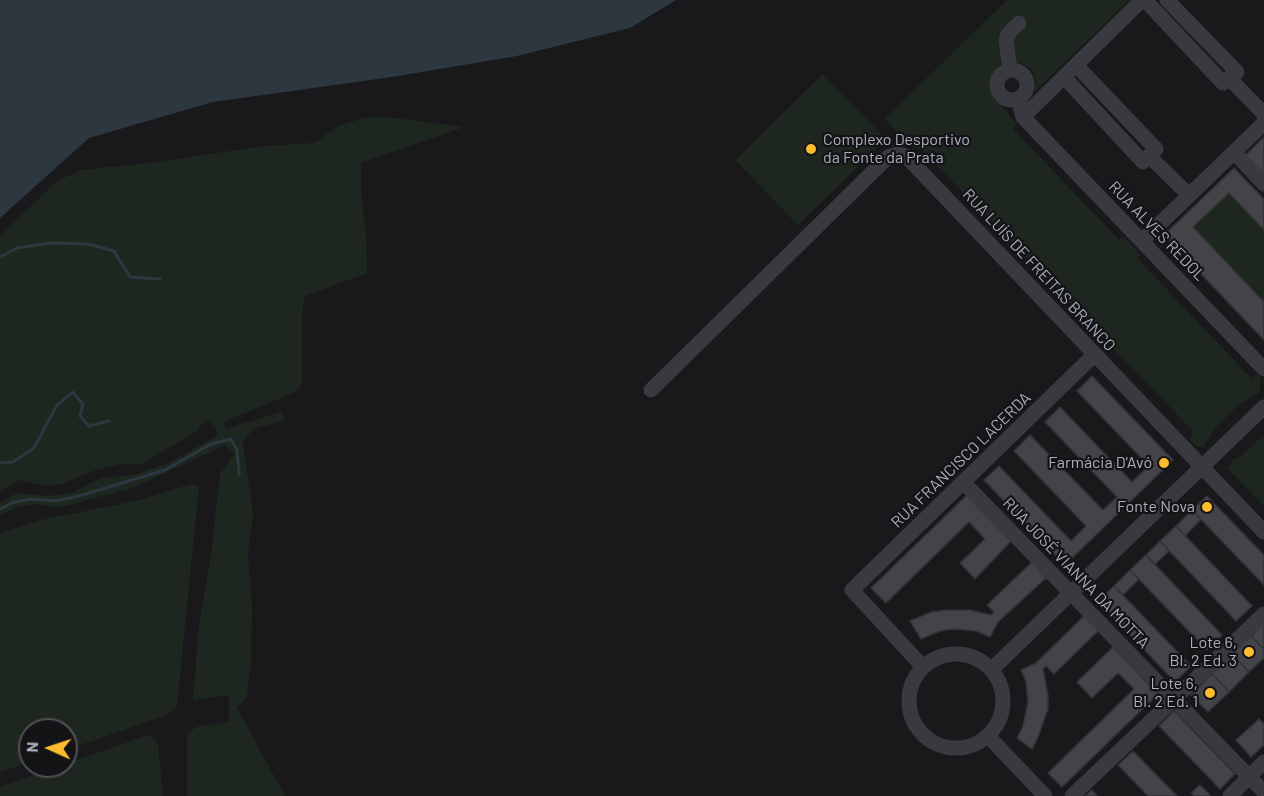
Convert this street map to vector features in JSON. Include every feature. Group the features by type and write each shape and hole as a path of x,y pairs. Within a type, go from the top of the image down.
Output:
{"street":[{"path":"1018,99 1023,117 1143,0 1223,83 1237,72 1167,0"},
{"path":"1010,70 1006,40 1008,34 1019,22"},
{"path":"1064,77 1143,162 1156,149 1076,65"},
{"path":"1010,70 1019,70 1028,82 1026,92 1013,100 1004,98 997,85 1000,75 1010,70"},
{"path":"1229,78 1264,114"},
{"name":"RUA ALVES REDOL","path":"1023,117 1264,369"},
{"path":"1142,241 1264,123"},
{"path":"1234,152 1264,184"},
{"name":"RUA LUÍS DE FREITAS BRANCO","path":"651,390 888,157 898,154 906,156 1264,532"},
{"path":"1149,156 1189,195"},
{"name":"RUA FRANCISCO LACERDA","path":"923,667 852,590 1094,355"},
{"path":"991,670 1264,407"},
{"name":"RUA JOSÉ VIANNA DA MOTTA","path":"963,482 1264,792"},
{"path":"1072,796 1264,614"},
{"path":"950,654 965,655 980,660 991,670 999,682 1002,703 997,724 988,736 974,744 958,748 942,746 928,739 916,727 910,712 909,696 914,680 923,667 936,658 950,654"},
{"path":"988,736 1045,796"},
{"path":"1230,796 1264,762"}],"shaded area":[{"path":"0,0 676,0 630,28 517,56 392,77 213,102 89,138 0,218"},
{"path":"1007,0 1129,0 1031,95 1036,82 1032,70 1015,61 1004,62 997,67 992,78 993,90 1016,124 1013,129 1119,240 1124,237 1140,255 1138,259 1251,378 1258,374 1261,379 1259,393 1237,406 1215,428 1203,447 1198,447 1190,441 1193,431 923,151 912,147 885,119"},
{"name":"Complexo Desportivo da Fonte da Prata","path":"823,74 886,139 798,225 735,160"},
{"path":"368,117 387,117 464,127 361,163 367,273 305,296 302,312 302,384 293,393 225,421 225,429 281,412 285,420 253,429 243,442 253,514 248,554 252,608 251,661 247,697 237,708 285,796 187,796 187,735 196,727 229,722 229,695 193,700 199,625 211,555 220,474 234,454 225,445 135,487 58,508 39,504 16,507 0,516 0,503 17,493 43,496 69,494 101,478 133,475 169,463 217,436 217,429 206,419 197,431 142,464 120,464 93,471 65,483 46,486 20,480 0,491 0,236 57,181 81,170 265,146 314,143 340,125"},
{"path":"1229,193 1264,230 1264,302 1193,228"},
{"path":"1264,435 1264,506 1227,468 1233,460 1241,456"},
{"path":"191,484 199,486 177,706 167,715 78,746 78,718 18,718 18,766 0,772 0,533 41,520 140,500"},
{"path":"151,736 158,744 163,796 0,796 0,787 26,778 78,778 78,760 142,737"}],"building":[{"path":"1264,137 1264,176 1245,156"},
{"path":"1234,168 1264,199 1264,230 1229,193 1193,227 1264,302 1264,340 1164,235"},
{"path":"1092,376 1173,460 1065,565 984,480 999,466 1071,541 1086,526 1014,451 1030,435 1103,510 1117,497 1045,422 1060,407 1132,482 1149,466 1077,391"},
{"path":"967,495 1011,541 975,579 960,563 985,539 969,522 886,603 871,588"},
{"path":"1207,496 1264,555 1264,585 1192,510"},
{"path":"1192,510 1201,519 1185,536 1176,526"},
{"path":"1176,526 1252,606 1236,621 1160,541"},
{"path":"1160,541 1169,551 1155,564 1146,555"},
{"path":"1146,555 1222,635 1207,650 1130,570"},
{"path":"1032,562 1046,578 998,622 990,637 976,631 953,629 940,631 921,639 910,621 931,612 947,610 970,610 991,615 994,612 987,605"},
{"path":"1130,570 1139,579 1123,595 1114,586"},
{"path":"1114,586 1191,666 1175,682 1098,601"},
{"path":"1085,615 1099,630 1054,674 1046,666 1043,669 1048,709 1032,749 1017,738 1023,726 1028,702 1026,681 1021,670 1036,663"},
{"path":"1264,623 1264,649 1251,636"},
{"name":"Lote 6, Bl. 2 Ed. 3","path":"1251,636 1264,649 1264,658 1249,672 1232,654"},
{"path":"1113,647 1158,694 1062,787 1048,773 1134,689 1118,673 1092,698 1077,682"},
{"path":"1232,654 1249,672 1229,692 1212,674"},
{"name":"Lote 6, Bl. 2 Ed. 1","path":"1212,674 1229,692 1208,712 1191,695"},
{"path":"1174,711 1235,774 1220,789 1159,726"},
{"path":"1259,719 1264,724 1264,745 1251,757 1236,740"},
{"path":"1133,751 1177,796 1148,796 1118,765"},
{"path":"1200,785 1209,796 1194,796 1191,793"},
{"path":"1092,790 1097,796 1085,796"}],"waterway":[{"path":"0,257 17,248 52,243 88,244 114,251 130,277 160,279"},
{"path":"0,463 13,462 34,448 57,405 73,392 83,404 80,416 89,426 109,421"},
{"path":"0,509 29,499 56,501 79,496 165,470 211,444 231,439 237,450 239,474"}],"place":[{"name":"Complexo Desportivo da Fonte da Prata","path":"811,149"},
{"name":"Farmácia D'Avó","path":"1164,463"},
{"name":"Fonte Nova","path":"1207,507"},
{"name":"Lote 6, Bl. 2 Ed. 3","path":"1249,652"},
{"name":"Lote 6, Bl. 2 Ed. 1","path":"1210,693"}]}
